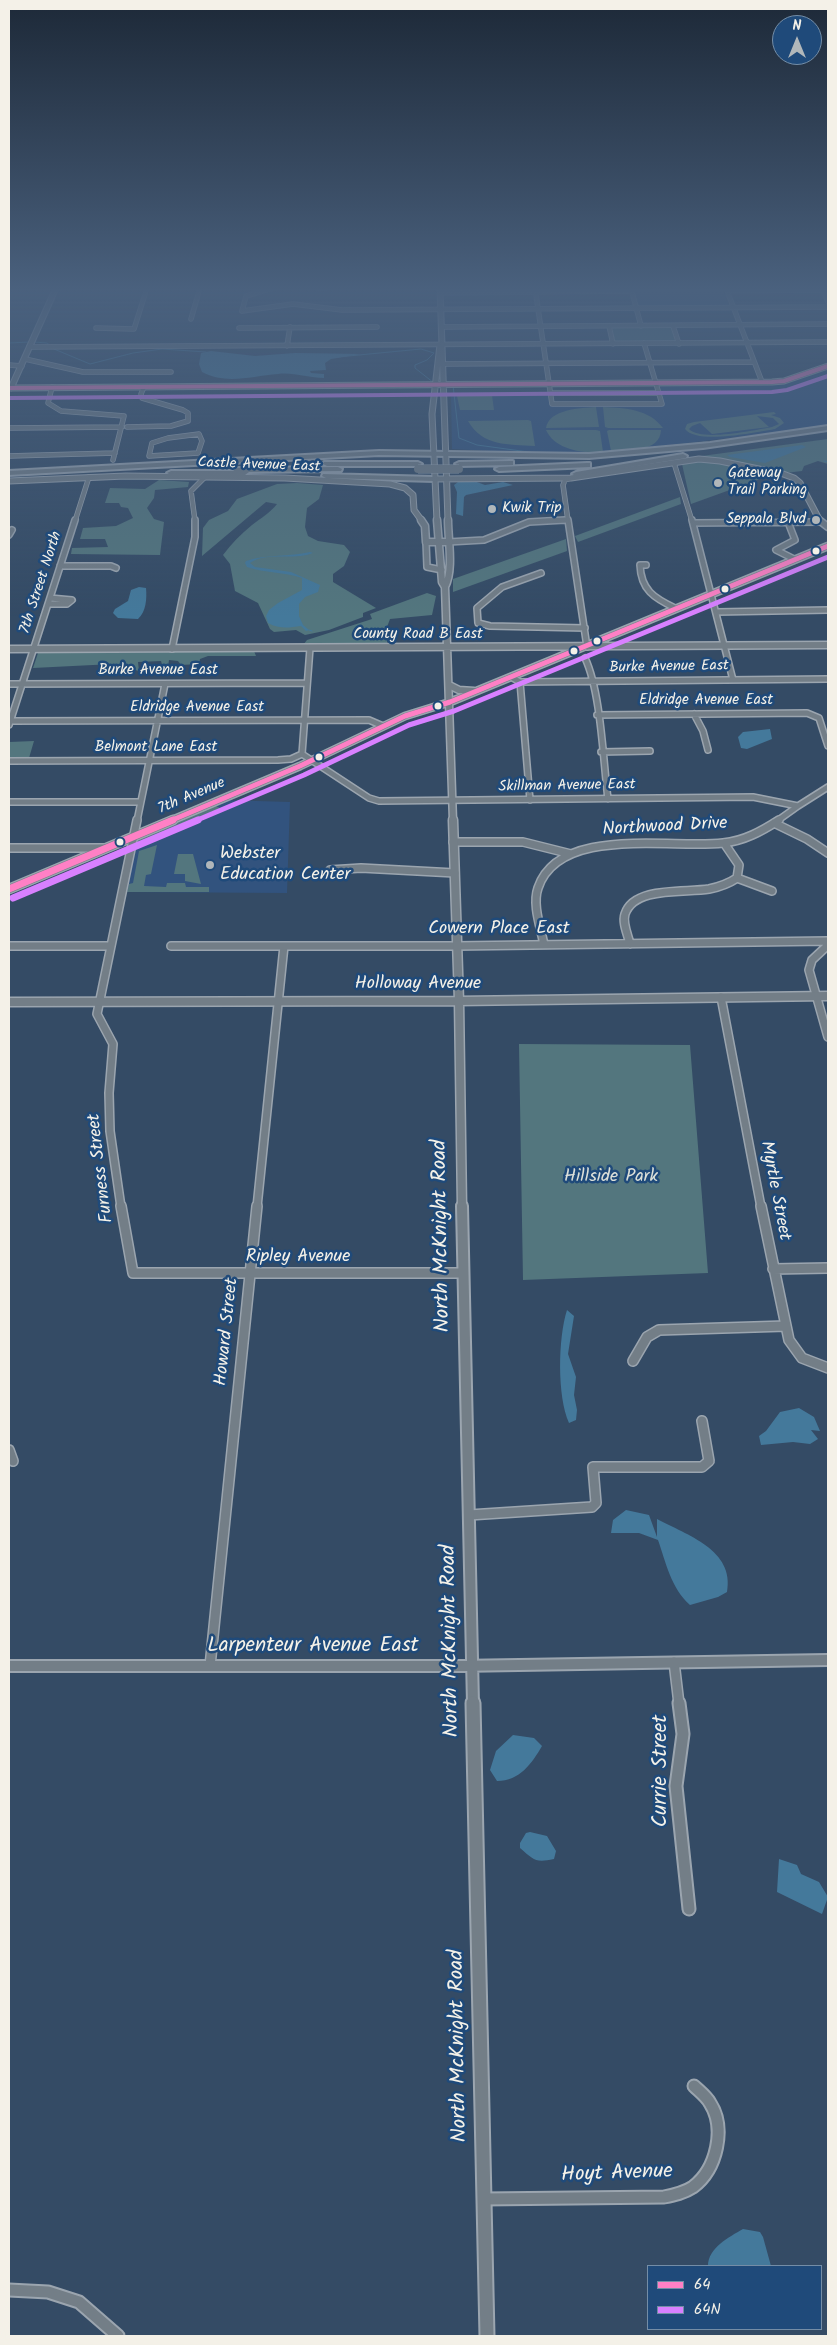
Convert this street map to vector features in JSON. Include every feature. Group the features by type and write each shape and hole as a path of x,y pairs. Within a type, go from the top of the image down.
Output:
{"highway":[{"path":"92,473 418,466 582,466 828,428"},
{"path":"9,479 361,454 434,452 566,457 713,447 828,434"},
{"path":"498,478 593,472 713,447"},
{"path":"9,473 248,473 434,479"}],"street":[{"path":"49,397 48,403 68,412 124,416 125,427 112,460"},
{"path":"142,397 147,402 181,408 188,413 188,421 196,429 202,440 198,453 149,456 152,443 196,429"},
{"path":"433,397 434,479 442,582 445,587"},
{"path":"444,397 448,542 448,581 445,587"},
{"path":"551,397 552,404 662,404 660,397"},
{"path":"9,428 171,426 188,421"},
{"path":"9,456 115,453"},
{"path":"674,463 692,458 715,458 778,473 794,479 801,485 812,513 820,522 828,527"},
{"path":"434,479 570,478 683,461 715,460 778,473"},
{"path":"679,472 679,465 683,461"},
{"path":"674,463 679,472 694,523 733,680"},
{"name":"Castle Avenue East","path":"92,473 285,478 390,484 405,488 413,494 414,510 426,530 427,567 442,570"},
{"name":"7th Street North","path":"9,722 92,473"},
{"path":"172,649 195,537 195,518 191,491 205,477"},
{"path":"570,478 565,480 563,485 587,647"},
{"path":"541,479 557,481 563,485"},
{"path":"421,521 437,516"},
{"path":"426,542 484,540 521,524 538,521 568,520"},
{"path":"788,522 794,540 776,550 794,559"},
{"path":"694,523 820,522"},
{"path":"9,535 12,530"},
{"path":"383,726 420,710 450,702 587,647 794,559 826,547 828,555"},
{"path":"646,565 640,565 645,589 650,596 675,608"},
{"path":"60,566 111,566 116,568"},
{"path":"541,573 502,587 477,608 478,623 490,626 585,628"},
{"name":"North McKnight Road","path":"445,587 459,1001 462,1273 487,2336"},
{"path":"48,604 67,604 72,600 67,598 50,598"},
{"path":"717,612 828,610"},
{"name":"County Road B East","path":"9,649 828,645"},
{"path":"302,754 310,648"},
{"path":"585,658 588,661 592,682 608,799"},
{"path":"512,677 520,682 530,800"},
{"name":"Burke Avenue East","path":"520,682 828,679"},
{"name":"Burke Avenue East","path":"9,684 307,683"},
{"name":"Furness Street","path":"134,1273 130,1263 110,1131 109,1093 113,1044 111,1037 98,1022 98,1002 165,684"},
{"path":"449,685 459,690 476,691"},
{"path":"420,710 434,709 450,716"},
{"name":"Eldridge Avenue East","path":"597,715 802,713 814,715 820,720 828,746"},
{"path":"694,714 703,731 708,750"},
{"name":"Eldridge Avenue East","path":"9,722 371,720 383,726"},
{"name":"7th Avenue","path":"9,888 313,760 383,726"},
{"path":"601,752 650,751"},
{"name":"Skillman Avenue East","path":"302,754 375,801 753,797 798,806"},
{"name":"Belmont Lane East","path":"9,761 278,760 291,759 302,754"},
{"path":"798,806 828,787"},
{"path":"9,802 140,802"},
{"name":"Northwood Drive","path":"544,945 537,902 538,888 549,870 572,854 614,844 695,845 724,843 756,834 798,806"},
{"path":"774,823 828,852"},
{"path":"453,838 523,842 572,854"},
{"path":"630,944 625,916 628,907 636,900 656,893 711,890 725,886 737,878 740,865 724,843"},
{"path":"9,848 105,848"},
{"path":"330,870 368,867 417,873 455,873"},
{"path":"737,878 772,890"},
{"name":"Cowern Place East","path":"171,946 457,946 828,941"},
{"path":"9,946 110,946"},
{"name":"Howard Street","path":"210,1666 284,946"},
{"path":"828,946 812,960 809,966 828,1037"},
{"name":"Holloway Avenue","path":"9,1002 459,1001 828,996"},
{"name":"Myrtle Street","path":"722,997 773,1269 789,1340 796,1352 808,1362 828,1368"},
{"path":"773,1269 828,1268"},
{"name":"Ripley Avenue","path":"134,1273 462,1273"},
{"path":"633,1361 647,1336 660,1330 786,1326"},
{"path":"469,1515 592,1507 596,1503 593,1468 702,1467 710,1461 702,1421"},
{"path":"9,1450 13,1460"},
{"name":"Larpenteur Avenue East","path":"9,1666 472,1665 828,1660"},
{"name":"Currie Street","path":"674,1662 683,1734 676,1786 676,1802 689,1909"},
{"name":"Hoyt Avenue","path":"484,2199 664,2197 684,2193 699,2183 710,2167 718,2140 717,2125 712,2105 694,2086"},
{"path":"9,2290 48,2292 79,2302 118,2336"}],"shaded area":[{"path":"451,397 551,397 552,404 661,404 660,397 828,397 828,425 620,451 567,455 452,449"},
{"path":"802,445 806,447 765,463 727,455"},
{"path":"474,481 485,485 503,482 513,485 466,495 464,497 463,516 456,514 457,492 454,485 458,482"},
{"path":"313,553 257,559 250,563 255,567 291,572 320,585 318,592 305,597 299,604 299,616 303,625 309,630 306,631 301,626 284,627 268,623 266,616 269,610 302,590 302,578 247,567 246,561 262,557"},
{"path":"139,587 146,588 145,605 141,616 138,619 118,618 113,613 115,609 128,601 131,590"},
{"path":"770,729 772,739 747,749 741,748 738,737 743,732"},
{"name":"Webster Education Center","path":"223,800 290,802 287,893 126,892 137,838"},
{"path":"567,1310 574,1316 568,1354 576,1377 574,1395 577,1410 576,1420 569,1423 562,1398 560,1367 562,1336"},
{"path":"799,1408 814,1417 820,1431 811,1430 818,1439 810,1444 793,1442 761,1445 759,1436 766,1431 780,1412"},
{"path":"626,1510 649,1515 657,1537 657,1519 706,1546 724,1565 728,1577 727,1592 718,1597 690,1605 683,1598 674,1583 658,1540 639,1533 611,1533 613,1520"},
{"path":"513,1735 534,1738 542,1746 534,1759 519,1774 512,1778 497,1781 490,1770 496,1751"},
{"path":"530,1832 547,1836 556,1851 554,1859 535,1860 520,1848 520,1843 526,1833"},
{"path":"779,1859 797,1865 801,1874 819,1882 828,1897 822,1914 777,1892"},
{"path":"743,2229 760,2232 771,2265 708,2265 715,2248"}],"green space":[{"path":"457,397 492,397 494,410 460,410"},
{"path":"596,407 599,427 546,428 548,422 559,413 574,409"},
{"path":"603,407 628,409 644,413 663,428 605,427"},
{"path":"774,412 776,414 771,415 780,418 784,423 775,429 741,435 714,437 692,434 685,429 687,424","holes":["757,416 773,418 779,424 772,427 741,432 705,435 695,433 689,429 700,423 712,434 769,427"]},
{"path":"468,421 531,421 535,446 506,444 489,440 481,436"},
{"path":"546,430 600,431 603,452 579,451 563,446 550,437"},
{"path":"661,430 655,443 649,446 634,450 611,451 607,431"},
{"path":"828,439 828,464 818,461 804,466 802,471 785,473 718,458 694,457"},
{"path":"710,460 774,474 691,504 682,464"},
{"path":"159,480 189,482 188,487 155,490 154,498 147,508 154,519 164,522 160,555 71,554 72,548 108,547 105,539 80,539 83,528 116,526 133,518 128,508 121,507 119,503 105,503 110,488 145,489"},
{"path":"277,484 323,485 319,499 307,508 305,527 308,536 318,541 344,545 350,552 344,566 333,574 333,582 376,608 363,613 363,617 329,630 305,635 296,630 274,632 270,629 258,603 235,591 230,564 223,555 240,536 277,504 266,502 202,556 203,528 209,520 228,511 237,499"},
{"path":"680,497 681,504 578,542 575,536"},
{"path":"566,539 567,551 453,592 453,579"},
{"path":"427,593 436,596 432,615 390,619 387,627 387,643 382,645 303,645 307,640 372,619 370,614"},
{"path":"254,651 256,656 208,656 200,659 199,664 181,665 178,661 169,660 168,667 163,668 161,661 138,662 139,671 113,664 33,668 38,653"},
{"path":"34,741 29,758 9,758 9,742"},
{"path":"214,805 220,808 219,811 213,811 159,834 161,837 137,845 138,837"},
{"path":"157,845 151,874 146,875 144,886 166,887 167,883 185,883 186,887 209,887 209,892 127,892 129,884 133,883 139,851"},
{"path":"178,854 193,854 201,884 185,881 185,874 174,874"},
{"name":"Hillside Park","path":"519,1044 690,1045 708,1273 523,1280"}],"waterway":[{"path":"454,397 459,438 477,445 536,453"},
{"path":"621,451 705,442"},
{"path":"579,454 616,452"},
{"path":"824,461 828,462"}],"transit line":[{"name":"64N","path":"9,398 81,397"},
{"name":"64","path":"9,889 300,766 405,716 450,702 828,546"},
{"name":"64N","path":"13,898 304,775 409,725 454,711 828,557"}],"place":[{"name":"Gateway Trail Parking","path":"718,483"},
{"name":"Kwik Trip","path":"492,509"},
{"name":"Seppala Blvd","path":"816,520"},
{"name":"Webster Education Center","path":"210,865"}]}
